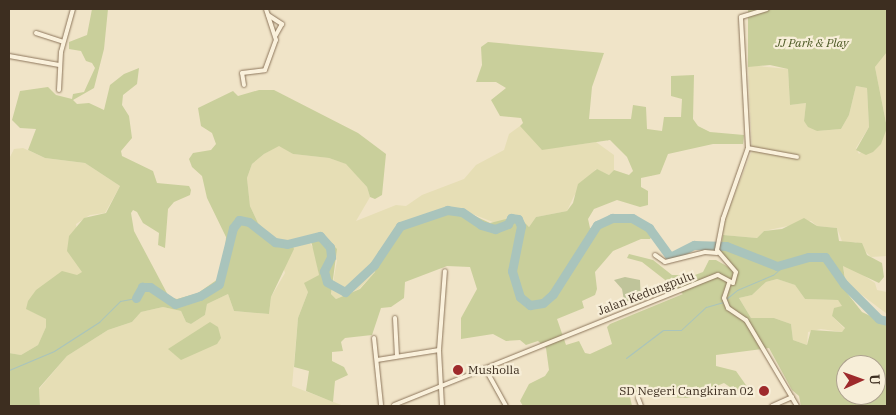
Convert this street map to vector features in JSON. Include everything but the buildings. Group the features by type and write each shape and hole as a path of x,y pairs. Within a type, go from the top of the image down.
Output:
{"street":[{"path":"59,90 59,65 63,42 73,9"},
{"path":"266,9 276,36"},
{"path":"717,252 718,240 748,148 743,74 744,11 765,12 767,9"},
{"path":"244,85 242,73 264,70 282,24 268,15"},
{"path":"36,32 63,42"},
{"path":"9,56 59,65"},
{"path":"748,148 797,157"},
{"path":"655,255 666,262 705,252 717,252 736,272 735,280 729,283 724,298 726,304 733,313 746,320 797,406"},
{"path":"442,406 439,350 445,271"},
{"name":"Jalan Kedungpulu","path":"394,404 441,387 718,275 725,277 729,283"},
{"path":"395,318 397,356"},
{"path":"374,338 381,405"},
{"path":"376,360 439,350"},
{"path":"485,368 506,406"},
{"path":"772,406 792,397"},
{"path":"638,398 641,406"}],"shaded area":[{"path":"887,52 887,128 875,67"},
{"path":"748,65 788,69 790,105 806,103 804,121 817,131 841,129 849,115 856,86 867,88 869,127 856,148 859,154 887,128 887,256 871,257 856,242 843,244 837,228 817,226 811,221 764,231 757,238 723,235 724,221 752,151"},
{"path":"520,126 562,147 596,142 614,155 614,170 609,175 596,169 574,196 567,211 536,217 529,227 511,216 498,224 462,210 447,209 428,214 379,260 375,272 359,289 336,299 331,294 337,260 309,242 314,249 319,275 308,292 298,318 292,386 344,406 40,406 39,389 67,356 108,330 132,322 141,312 163,307 181,311 186,322 191,324 205,315 207,304 228,294 234,311 269,314 271,297 285,273 275,240 258,223 250,206 247,178 252,164 279,145 293,154 329,158 347,164 367,187 370,197 356,221 396,205 406,206 422,195 464,179 476,165 504,150 509,134"},
{"path":"23,148 45,158 85,163 120,186 105,213 90,215 76,224 83,272 27,309 46,319 46,327 38,345 21,355 9,353 9,159 14,149"},
{"path":"843,266 854,269 875,283 877,290 887,292 887,314 846,283"},
{"path":"777,279 795,285 805,299 838,300 843,306 832,316 845,329 842,332 821,329 808,332 807,345 793,340 791,324 774,318 751,318 739,298 752,295 766,282"}],"green space":[{"path":"92,9 108,9 104,49 94,88 73,100 77,104 89,103 104,110 110,85 124,74 139,68 137,84 123,95 122,105 129,116 132,138 121,151 122,156 153,171 157,183 189,186 191,190 190,195 174,202 168,209 165,248 158,245 159,233 143,223 137,212 133,210 131,213 134,231 169,297 177,299 198,293 218,279 224,267 226,237 207,198 202,176 192,167 189,159 193,153 211,150 216,144 212,133 201,126 198,108 233,91 238,96 259,90 274,90 358,133 386,154 382,195 375,199 370,197 367,187 346,164 329,158 293,154 279,146 264,154 252,164 247,178 250,206 258,223 275,240 291,241 294,249 271,297 269,314 234,311 228,294 207,304 205,315 191,324 186,322 181,311 163,307 141,312 132,322 108,330 67,356 39,388 40,406 9,406 9,353 21,355 38,345 46,327 46,319 26,309 28,301 36,290 62,271 77,275 82,272 67,251 69,236 84,218 106,213 120,186 85,163 45,158 28,150 36,129 20,128 12,120 20,91 48,87 56,95 72,99 73,94 84,92 95,68 92,63 86,61 81,51 69,49 69,42 87,35"},
{"name":"JJ Park & Play","path":"748,9 887,9 887,52 875,67 887,128 881,144 873,152 866,155 856,150 869,127 867,88 856,86 849,115 841,129 817,131 808,127 804,121 806,103 790,105 788,69 770,65 748,67"},
{"path":"488,42 604,53 592,87 589,119 631,119 633,105 646,107 647,129 662,131 664,117 681,117 682,99 671,96 671,76 694,75 693,119 698,126 710,132 744,135 743,144 713,144 668,154 660,174 641,178 641,187 648,191 648,205 640,207 617,200 594,209 588,219 590,228 596,230 612,219 628,219 638,221 653,235 650,239 641,239 613,251 595,272 597,289 595,295 582,301 584,308 557,319 566,345 579,341 585,353 590,354 612,344 607,327 610,324 683,294 642,262 627,258 629,254 653,260 672,275 695,275 703,272 709,260 716,260 730,268 720,253 723,235 757,238 764,231 782,229 804,218 817,226 837,228 839,241 862,243 867,255 882,263 884,277 879,283 843,266 847,293 862,312 887,324 887,406 801,406 799,396 792,390 769,348 716,355 716,366 736,371 748,388 740,394 724,383 688,398 657,397 648,393 635,394 630,397 632,406 523,406 520,401 529,384 545,376 549,370 546,348 538,341 526,345 520,340 506,341 493,334 461,339 461,318 477,289 470,267 447,266 405,282 404,298 391,307 381,308 372,335 345,338 341,342 343,351 332,352 332,361 344,367 348,375 335,381 333,402 306,391 309,371 294,367 298,318 308,292 304,283 319,275 310,236 324,236 337,249 331,294 336,299 360,289 375,272 378,252 404,223 447,209 462,210 490,223 518,216 529,227 536,217 567,211 573,203 578,184 597,169 609,175 614,170 629,175 633,171 627,157 610,140 542,150 520,126 523,123 521,118 500,116 491,100 506,88 496,82 476,82 482,65 481,47","holes":["777,279 795,285 805,299 838,300 842,306 834,308 832,316 845,328 842,332 811,330 807,345 793,340 791,324 774,318 751,318 739,298 752,295 766,282"]},
{"path":"625,277 640,280 641,302 625,306 622,289 614,280"},
{"path":"210,322 218,327 221,338 217,344 181,360 168,349"}],"waterway":[{"path":"136,298 142,287 150,287 175,304 200,296 219,284 233,228 239,220 249,222 275,242 287,244 320,236 330,247 331,257 324,271 327,282 345,292 374,265 400,226 447,210 462,212 481,225 495,229 508,224 511,218 518,219 521,226 512,271 520,297 530,305 543,303 553,294 597,225 612,218 632,218 649,228 670,257 694,245 726,246 777,266 809,257 825,257 844,284 879,319 887,321"},
{"path":"726,299 737,290 773,275 783,266"},
{"path":"9,370 54,351 99,322 120,301 136,298"},
{"path":"626,358 663,330 681,330 706,307 723,302"}],"place":[{"name":"Musholla","path":"458,370"},
{"name":"SD Negeri Cangkiran 02","path":"764,391"}]}
